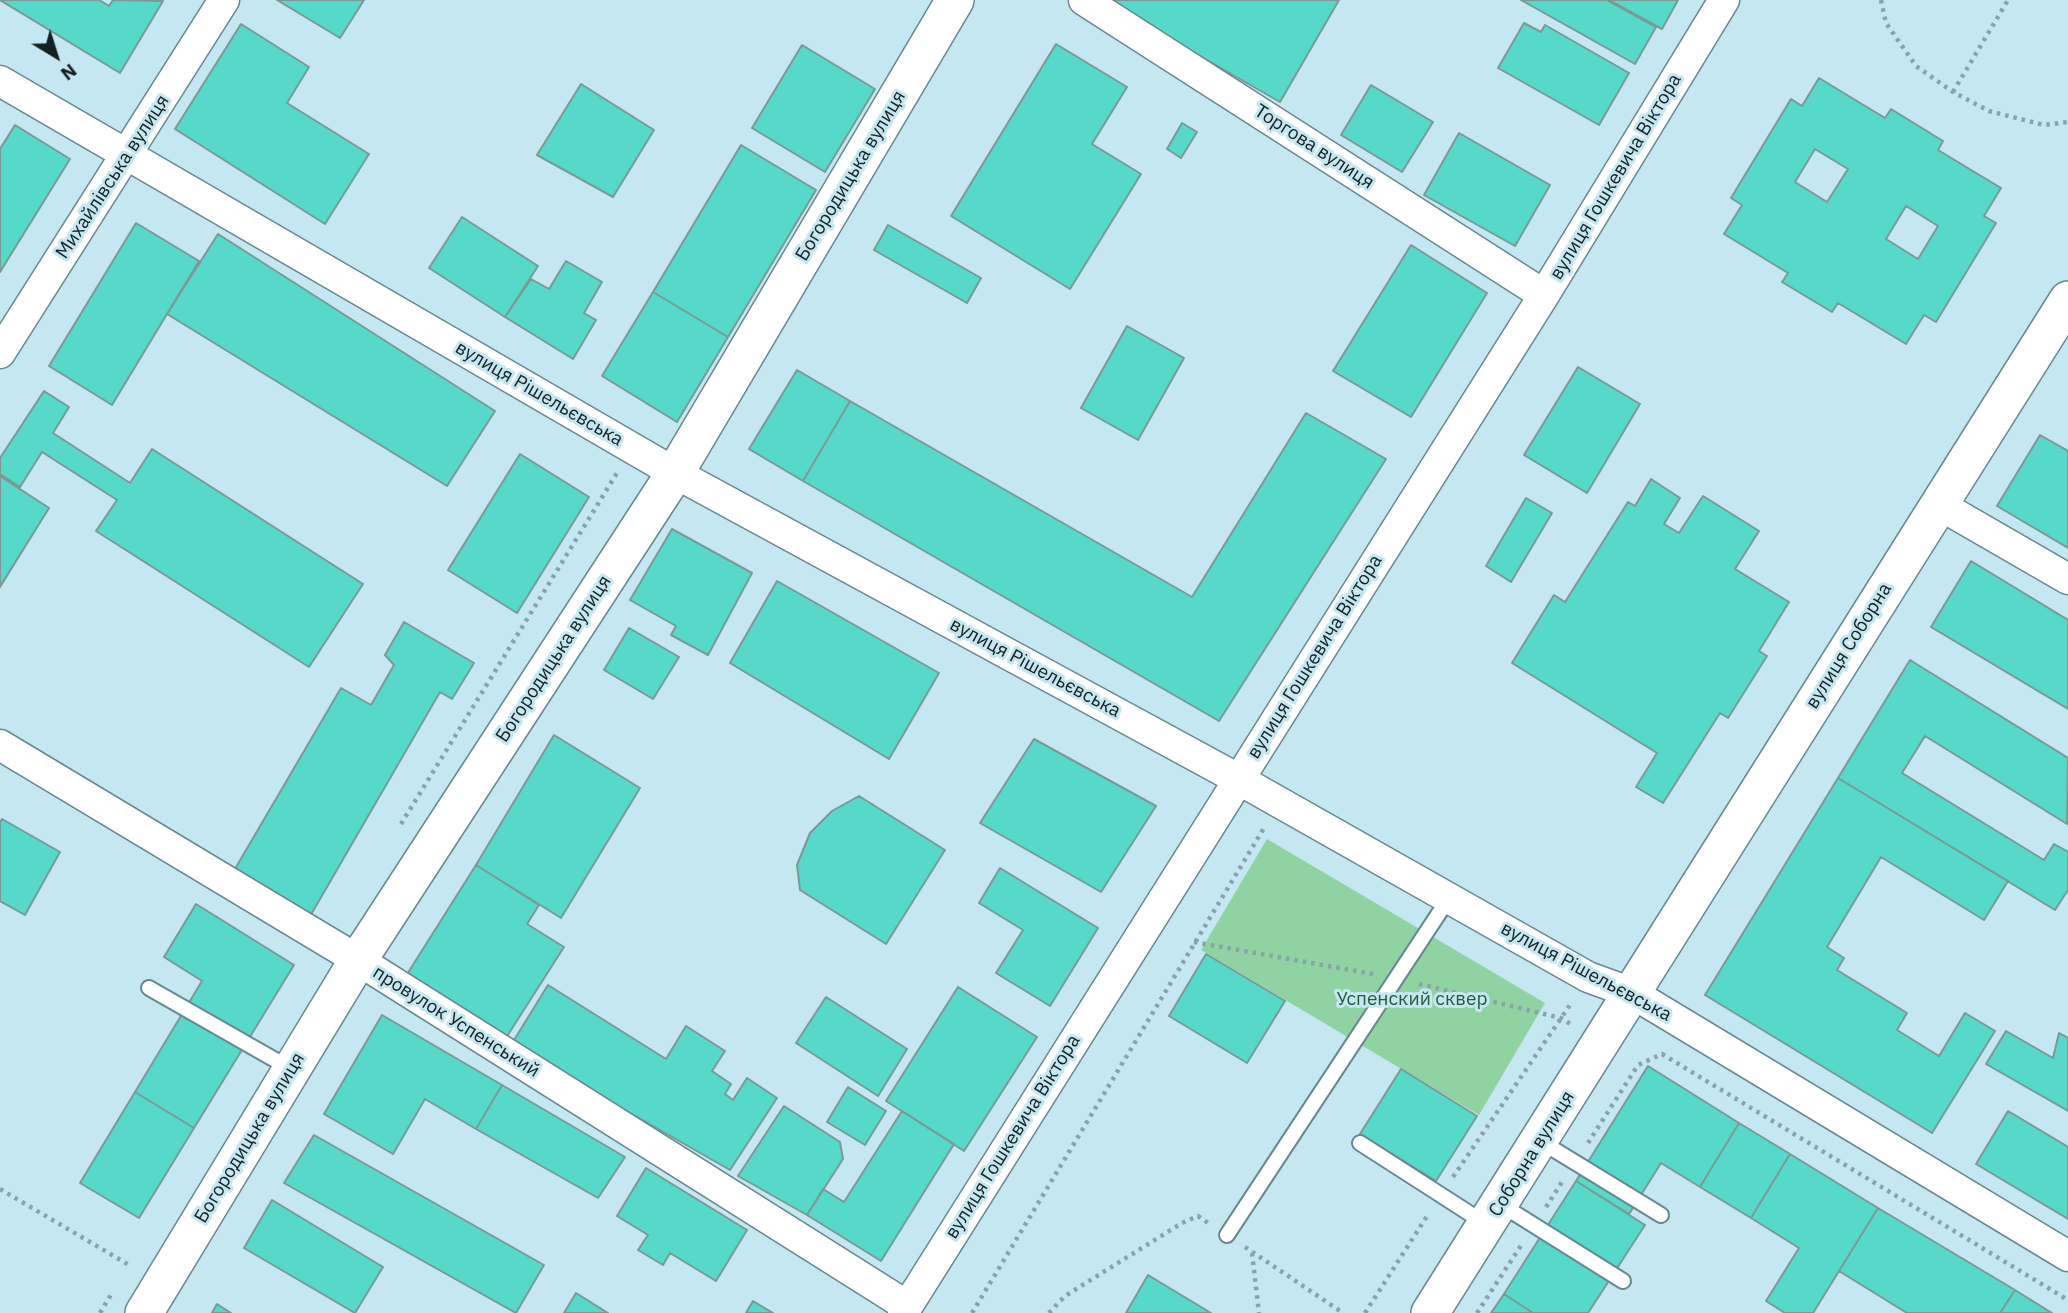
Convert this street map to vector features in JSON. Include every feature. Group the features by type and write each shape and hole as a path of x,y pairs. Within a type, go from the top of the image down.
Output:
{"street":[{"name":"Михайлівська вулиця","path":"0,353 225,0"},
{"name":"Богородицька вулиця","path":"144,1313 358,960 675,473 955,0"},
{"name":"Торгова вулиця","path":"1084,0 1544,295"},
{"name":"вулиця Гошкевича Віктора","path":"905,1310 1544,295 1724,0"},
{"name":"вулиця Рішельєвська","path":"0,81 675,473 1238,779 1588,977 1632,993 2068,1256"},
{"name":"вулиця Соборна","path":"1632,993 2068,300"},
{"path":"1938,504 2068,579"},
{"name":"провулок Успенський","path":"0,745 358,960 905,1310"},
{"name":"Соборна вулиця","path":"1430,1313 1632,993"}],"lane":[{"path":"1227,1235 1449,898"},
{"path":"149,988 292,1069"},
{"path":"1539,1141 1661,1215"},
{"path":"1360,1143 1441,1195 1493,1214 1534,1225 1623,1281"}],"path":[{"path":"1881,0 1886,23 1916,66 1953,92 1989,111 2044,125 2068,122"},
{"path":"1953,92 2008,0"},
{"path":"972,1313 1265,827"},
{"path":"1194,942 1396,978 1561,1018"},
{"path":"1365,1313 1588,977"},
{"path":"1478,1313 1638,1065 1662,1054 2068,1300"},
{"path":"0,1189 129,1265"},
{"path":"1049,1313 1065,1296 1182,1223 1198,1216 1343,1313"},
{"path":"1252,1252 1259,1313"}],"green space":[{"name":"Успенский сквер","path":"1267,839 1545,1003 1479,1115 1201,950"}],"building":[{"path":"0,0 99,0 109,6 113,0 163,1 120,73"},
{"path":"277,0 364,0 340,38"},
{"path":"1102,0 1339,0 1280,102"},
{"path":"1521,0 1607,0 1656,27 1635,64"},
{"path":"1609,0 1678,0 1662,29"},
{"path":"1524,23 1541,32 1545,25 1629,73 1599,125 1498,68"},
{"path":"241,24 309,67 287,103 369,154 325,224 175,129"},
{"path":"1056,44 1127,87 1092,144 1141,174 1070,289 951,216"},
{"path":"802,45 875,89 825,172 752,128"},
{"path":"1819,78 1885,118 1891,109 1943,141 1938,150 2001,188 1984,216 1996,223 1936,322 1924,315 1906,344 1838,303 1832,312 1782,282 1788,273 1724,234 1742,205 1731,198 1791,99 1802,106","holes":["1815,149 1848,169 1827,202 1795,182","1906,206 1938,226 1918,259 1886,239"]},
{"path":"581,84 654,130 613,197 537,155"},
{"path":"1371,85 1433,122 1402,172 1341,135"},
{"path":"1182,123 1197,132 1181,158 1167,149"},
{"path":"15,125 70,159 0,272 0,149"},
{"path":"1459,133 1550,185 1515,246 1424,195"},
{"path":"741,145 816,190 728,337 653,292"},
{"path":"462,217 538,266 505,317 429,268"},
{"path":"136,223 199,261 112,405 49,366"},
{"path":"888,225 981,278 967,303 874,250"},
{"path":"218,234 495,411 447,486 167,314"},
{"path":"1411,245 1487,293 1411,417 1333,371"},
{"path":"566,261 602,282 584,313 596,320 573,359 505,317 531,279 549,289"},
{"path":"653,292 728,337 677,422 602,376"},
{"path":"1127,326 1184,358 1138,440 1081,408"},
{"path":"1578,367 1640,404 1587,493 1524,455"},
{"path":"797,370 850,401 803,481 749,449"},
{"path":"44,391 69,407 53,433 130,483 152,449 363,584 309,667 96,531 117,500 42,452 20,487 0,474 0,458"},
{"path":"850,401 1192,597 1306,413 1386,459 1219,721 803,481"},
{"path":"2040,435 2068,451 2068,548 1997,506"},
{"path":"520,454 589,497 517,613 448,570"},
{"path":"0,476 49,508 0,587"},
{"path":"1651,479 1680,498 1664,524 1679,533 1703,496 1759,531 1735,569 1789,602 1759,651 1767,656 1728,718 1720,713 1663,803 1636,787 1657,753 1512,663 1554,595 1565,602 1628,502 1635,506"},
{"path":"1526,498 1552,513 1511,582 1486,566"},
{"path":"672,529 752,573 708,655 671,635 676,626 630,600"},
{"path":"1971,561 2068,620 2068,709 1931,627"},
{"path":"777,581 939,673 889,759 730,663"},
{"path":"404,622 474,663 452,699 440,692 309,918 232,874 341,688 371,705 394,665 385,655"},
{"path":"629,628 679,657 653,699 604,670"},
{"path":"1910,660 2068,758 2067,824 1925,736 1902,773 2044,860 2054,844 2068,852 2068,890 2055,910 1838,778"},
{"path":"554,735 640,788 561,918 476,865"},
{"path":"1034,739 1156,806 1101,892 980,823"},
{"path":"1838,778 2008,881 1984,920 1881,857 1827,947 1844,958 1837,970 1907,1013 1897,1030 1939,1056 1965,1013 1995,1031 1932,1133 1705,995"},
{"path":"859,796 945,850 886,944 800,890 797,865 810,833 832,811"},
{"path":"2,819 60,852 25,915 0,901"},
{"path":"476,865 539,905 527,924 564,947 504,1041 404,979"},
{"path":"1000,868 1098,928 1050,1006 996,973 1023,930 979,903"},
{"path":"196,904 294,965 194,1128 135,1092 202,981 164,957"},
{"path":"1206,954 1285,1001 1247,1063 1169,1016"},
{"path":"548,985 666,1059 686,1026 725,1051 712,1071 731,1084 725,1094 733,1100 747,1078 777,1098 730,1170 511,1045"},
{"path":"958,987 1037,1037 964,1151 886,1101"},
{"path":"826,997 907,1049 878,1096 796,1043"},
{"path":"382,1015 502,1085 476,1129 425,1099 393,1154 324,1114"},
{"path":"2006,1031 2053,1058 2059,1033 2068,1038 2068,1111 1986,1064"},
{"path":"1648,1066 1739,1123 1700,1187 1661,1163 1629,1214 1576,1181"},
{"path":"1401,1069 1477,1116 1436,1181 1360,1134"},
{"path":"502,1085 625,1157 598,1198 476,1129"},
{"path":"848,1087 886,1111 865,1145 827,1122"},
{"path":"135,1092 194,1128 139,1218 80,1183"},
{"path":"784,1106 840,1142 843,1159 807,1215 738,1176"},
{"path":"902,1111 954,1144 881,1261 807,1215 823,1189 844,1202"},
{"path":"2008,1111 2068,1147 2068,1219 1976,1164"},
{"path":"1739,1123 1790,1154 1751,1218 1700,1187"},
{"path":"314,1135 544,1265 516,1313 284,1183"},
{"path":"1790,1154 1878,1208 1813,1313 1785,1313 1766,1301 1799,1248 1751,1218"},
{"path":"646,1168 747,1230 716,1281 670,1253 663,1265 638,1250 648,1235 617,1216"},
{"path":"1576,1181 1645,1225 1588,1313 1533,1313 1504,1294"},
{"path":"272,1200 383,1267 355,1313 244,1248"},
{"path":"1878,1208 2015,1290 2000,1313 1907,1313 1839,1271"},
{"path":"1148,1275 1211,1313 1126,1313"},
{"path":"2015,1290 2052,1313 2000,1313"},
{"path":"576,1293 608,1313 564,1313"},
{"path":"1504,1294 1533,1313 1491,1313"},
{"path":"753,1301 773,1313 746,1313"},
{"path":"217,1304 231,1313 212,1313"}]}
